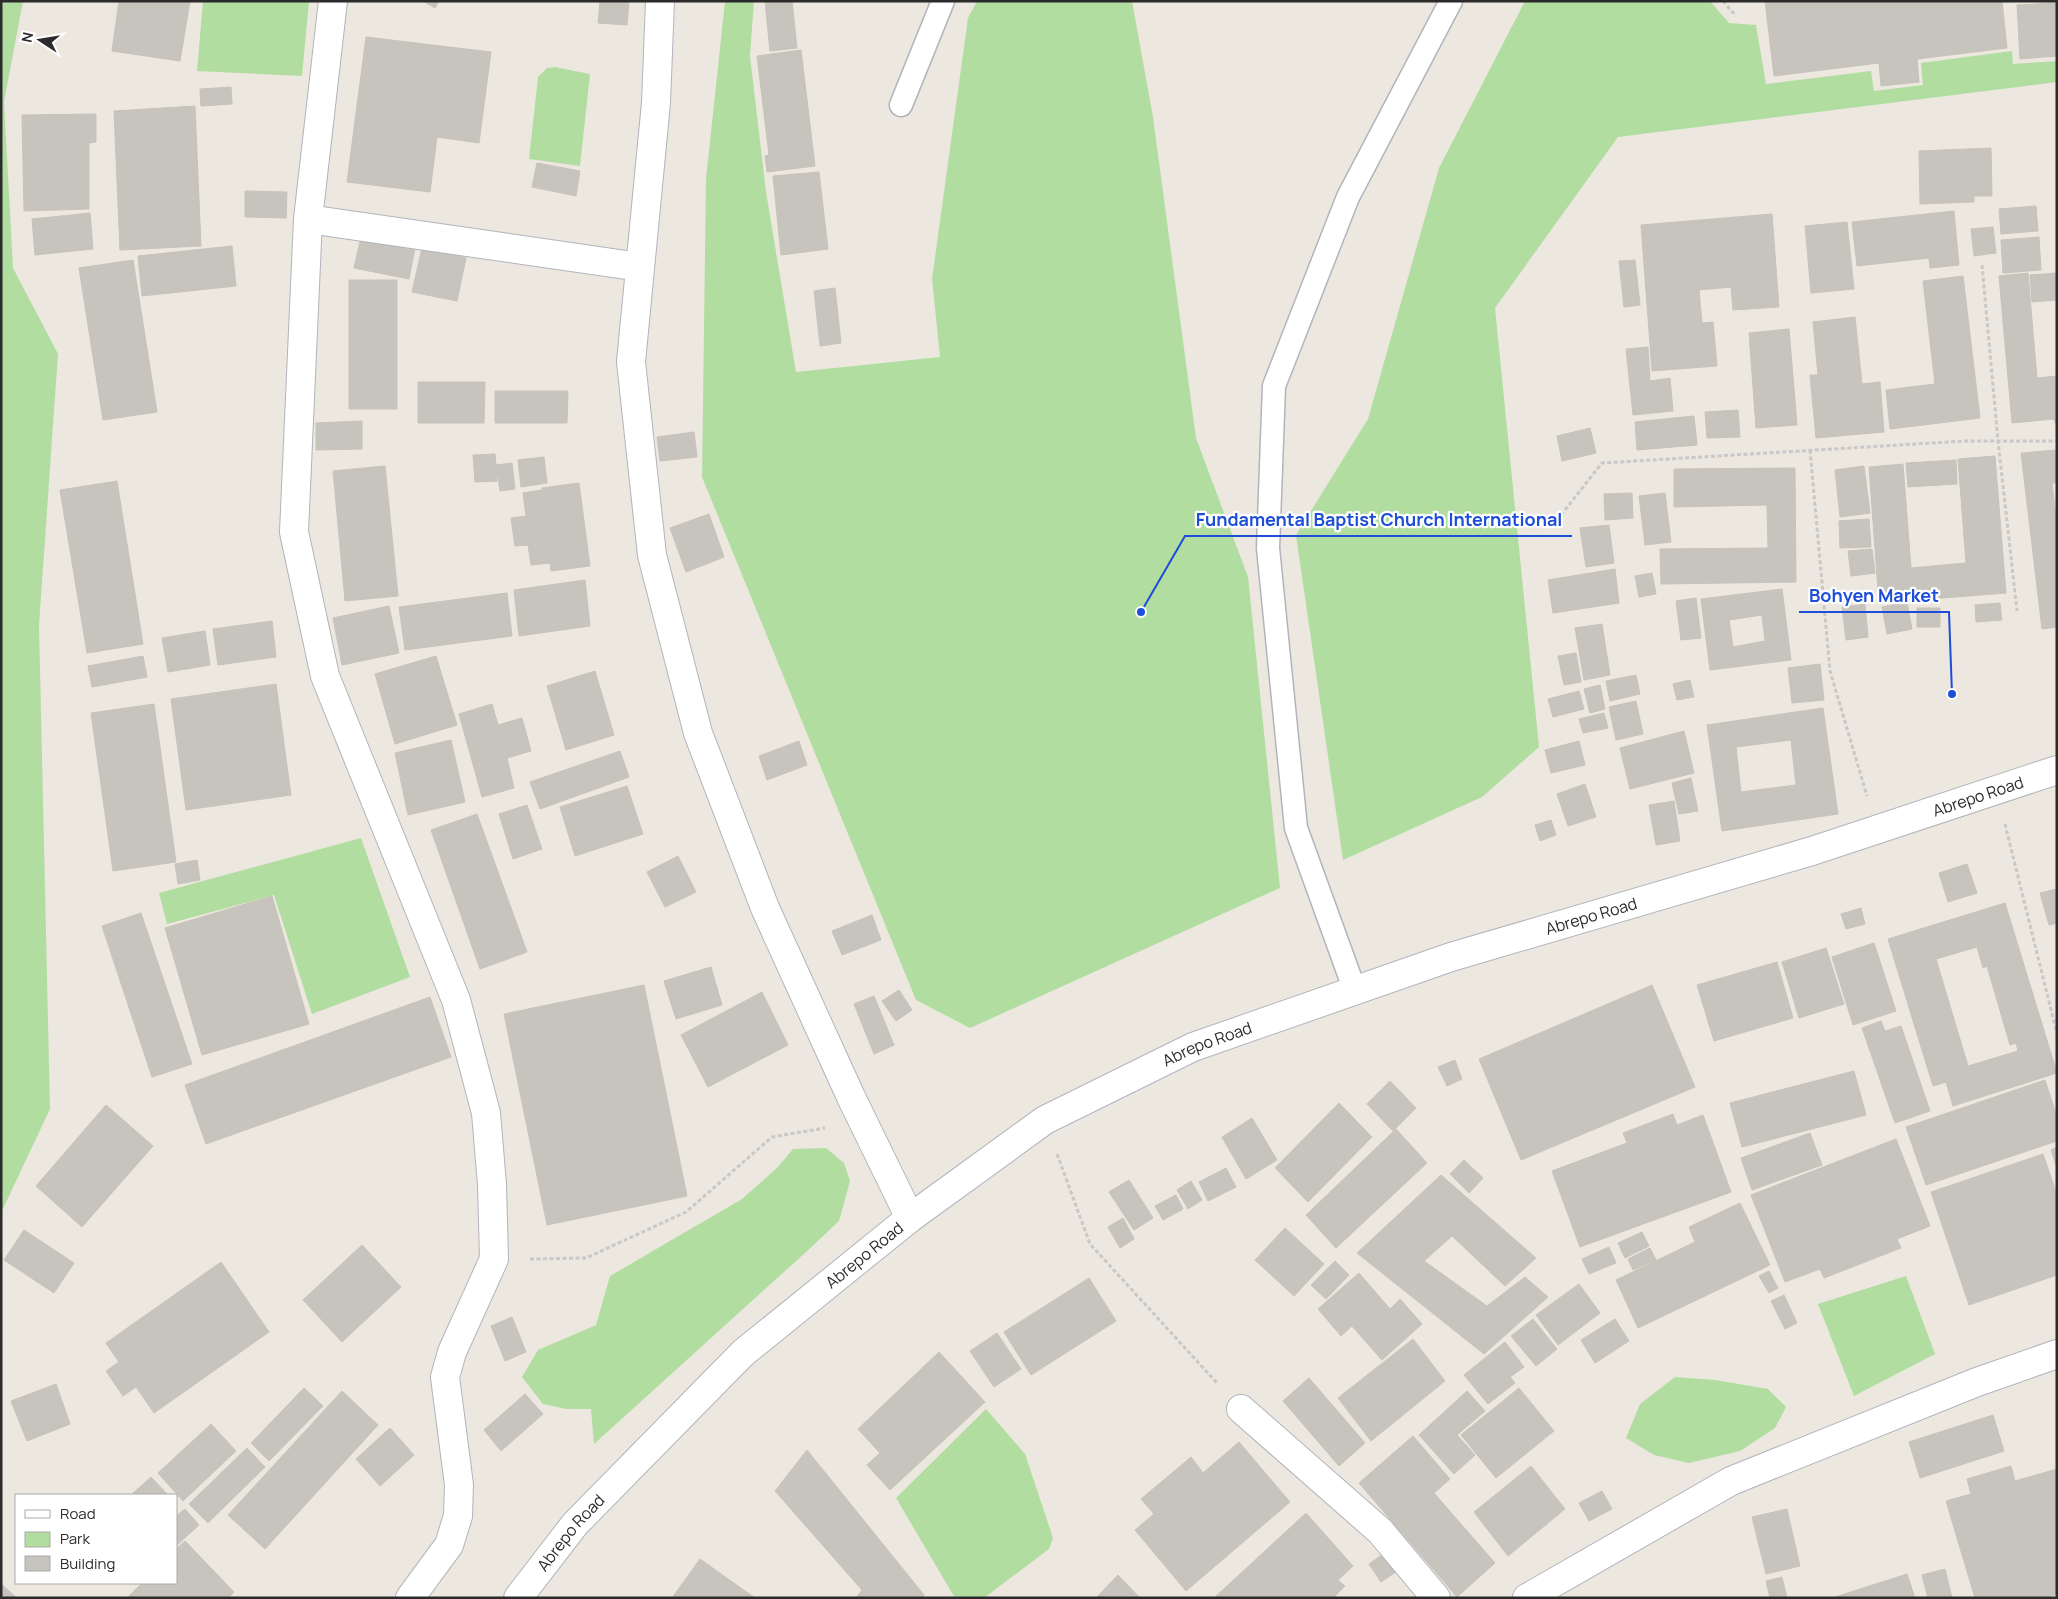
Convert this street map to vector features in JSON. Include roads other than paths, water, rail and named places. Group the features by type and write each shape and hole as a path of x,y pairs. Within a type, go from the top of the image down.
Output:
{"street":[{"path":"333,1 308,219 294,532 325,676 456,1000 486,1113 494,1259 452,1352 445,1378 459,1485 458,1516 449,1544 410,1598"},
{"path":"660,1 656,103 631,362 652,555 698,733 765,908 862,1121 910,1218"},
{"path":"308,219 640,267"},
{"name":"Abrepo Road","path":"518,1598 575,1524 743,1353 910,1218 1045,1120 1193,1047 1451,958 1812,851 2057,770"},
{"path":"1527,1598 1731,1481 1977,1382 2057,1354"},
{"path":"1241,1409 1380,1531 1436,1598"}],"lane":[{"path":"901,105 943,1"},
{"path":"1355,991 1296,828 1268,548 1274,386 1348,197 1452,1"}],"place":[{"name":"Fundamental Baptist Church International","path":"1141,612"},
{"name":"Bohyen Market","path":"1952,694"}]}
